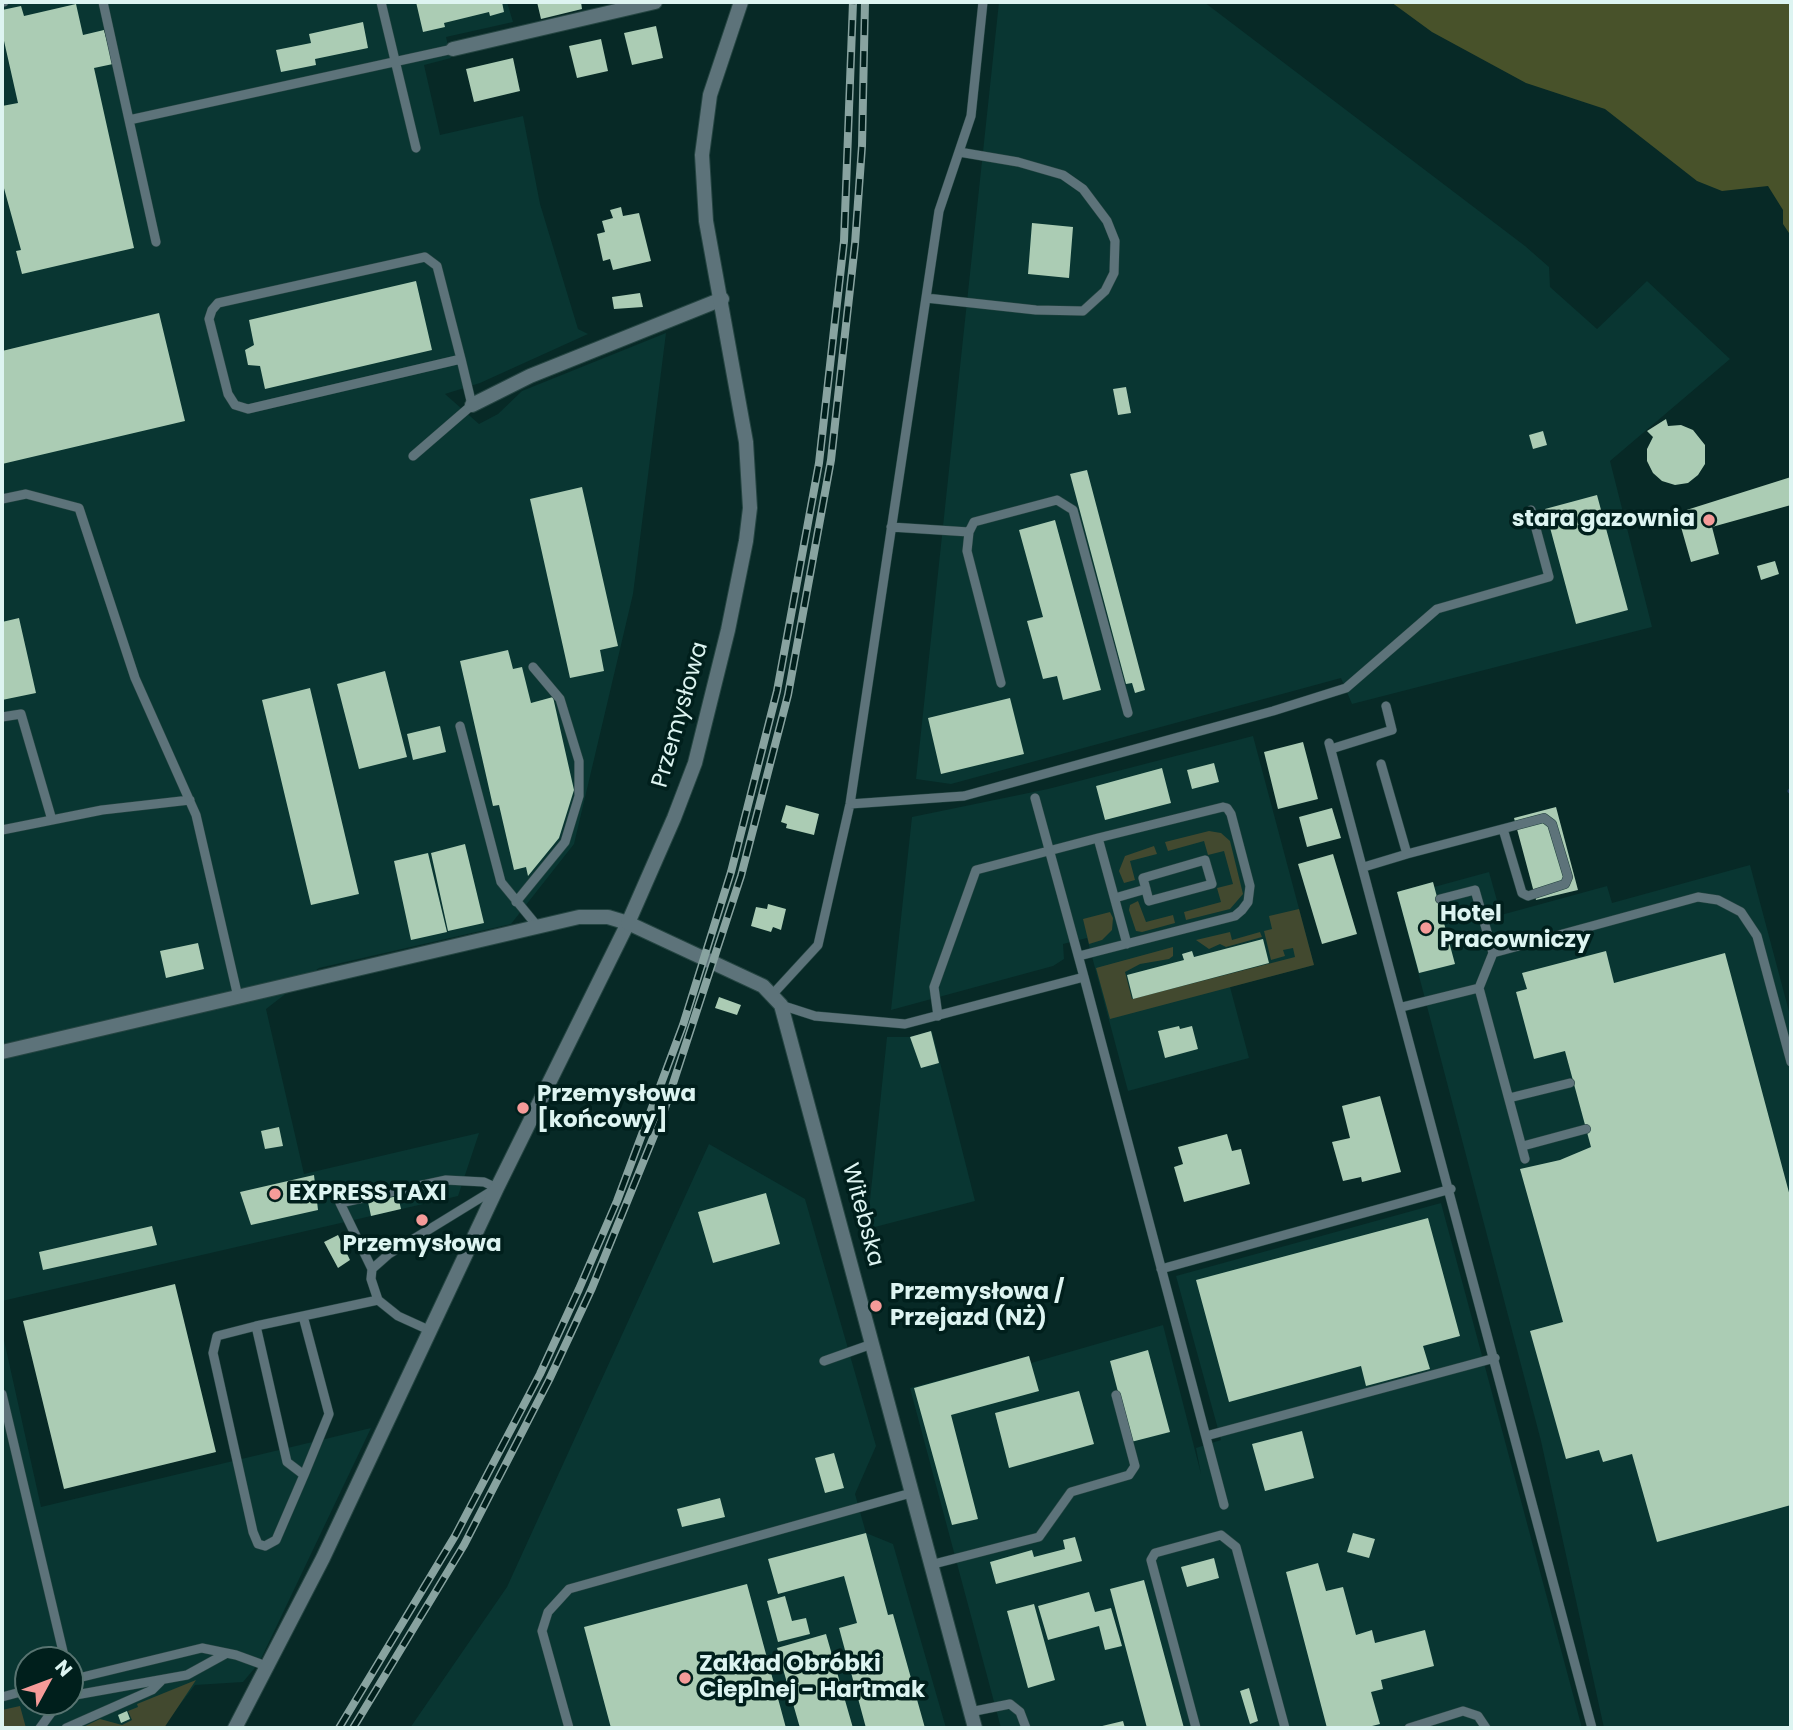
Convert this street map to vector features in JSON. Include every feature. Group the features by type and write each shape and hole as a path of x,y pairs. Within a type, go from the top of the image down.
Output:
{"street":[{"path":"453,48 655,2"},
{"name":"Przemysłowa","path":"235,1728 269,1667 497,1188 628,923 695,763 729,630 750,508 746,442 703,188 704,124 710,95 741,2"},
{"path":"472,405 530,376 722,299"},
{"path":"2,1052 591,915 628,923 763,986 776,1000"},
{"name":"Witebska","path":"776,1000 975,1728"}],"lane":[{"path":"103,2 156,242"},
{"path":"382,2 416,148"},
{"path":"983,2 971,116 939,211 850,804 818,945 776,1000 816,1016 905,1024 1084,977"},
{"path":"129,120 453,48"},
{"path":"926,298 1036,310 1083,311 1105,291 1114,273 1115,241 1107,221 1083,188 1063,176 1018,162 959,152"},
{"path":"412,456 472,405 461,359 437,266 425,257 218,303 209,319 228,394 235,405 248,409 461,359"},
{"path":"2,499 26,494 79,508 135,678 196,815 238,997"},
{"path":"1000,683 967,551 969,532 974,522 1057,500 1073,510 1128,713"},
{"path":"850,804 964,796 1260,715 1346,688 1437,609 1549,578 1531,510"},
{"path":"891,527 969,532"},
{"path":"516,902 565,842 579,796 579,761 560,699 533,667"},
{"path":"1386,706 1392,730 1330,746 1451,1189 1592,1728"},
{"path":"2,717 21,714 52,820"},
{"path":"460,726 501,882 538,927"},
{"path":"1381,764 1408,854"},
{"path":"1035,799 1224,1505"},
{"path":"2,830 102,810 190,800"},
{"path":"938,1016 934,987 976,870 1223,807 1231,814 1250,886 1248,902 1242,910 1235,916 1079,957"},
{"path":"1364,867 1408,854 1544,818 1552,824 1568,877 1565,884 1528,896 1522,893 1503,829"},
{"path":"1098,838 1127,944"},
{"path":"1205,860 1212,884 1149,901 1146,889 1143,878 1205,860"},
{"path":"1115,898 1146,889"},
{"path":"1440,900 1475,890 1493,953 1479,988 1525,1159"},
{"path":"1493,953 1698,897 1718,900 1741,912 1758,936 1791,1062"},
{"path":"1402,1007 1479,988"},
{"path":"1509,1098 1570,1083"},
{"path":"1522,1146 1586,1129"},
{"path":"431,1331 398,1317 378,1300 371,1279 372,1269 340,1203 446,1180 484,1182 497,1188"},
{"path":"372,1269 389,1254 497,1188"},
{"path":"1161,1269 1451,1189"},
{"path":"303,1316 329,1414 276,1540 265,1546 258,1544 253,1532 213,1353 217,1336 256,1326 378,1300"},
{"path":"256,1326 287,1462 304,1475"},
{"path":"824,1361 872,1345"},
{"path":"1206,1436 1495,1358"},
{"path":"2,1394 62,1646"},
{"path":"930,1566 1039,1537 1071,1492 1129,1475 1135,1466 1116,1395"},
{"path":"569,1728 542,1631 548,1612 569,1589 911,1493"},
{"path":"1196,1728 1151,1560 1155,1553 1221,1535 1236,1547 1286,1728"},
{"path":"84,1677 202,1648 269,1667"},
{"path":"84,1694 187,1675 227,1653"},
{"path":"66,1728 152,1690 162,1680"},
{"path":"970,1712 1010,1703 1020,1712 1026,1728"},
{"path":"1409,1728 1463,1711 1478,1716 1486,1728"}],"shaded area":[{"path":"2,2 507,2 513,22 446,37 451,58 424,65 440,135 523,116 540,204 578,329 588,334 480,383 445,394 479,424 498,414 522,391 666,333 633,594 574,844 511,924 319,968 266,1009 304,1174 479,1133 458,1196 2,1301"},
{"path":"999,2 1204,2 1525,246 1549,267 1550,287 1597,329 1647,281 1730,359 1610,461 1652,627 1352,704 1341,678 951,784 916,779"},
{"path":"1391,2 1791,2 1791,236 1783,224 1783,210 1768,186 1722,191 1697,181 1605,109 1526,83 1432,32"},
{"path":"1253,736 1314,965 1230,987 1249,1058 1128,1091 1087,938 1063,944 1064,959 1053,966 891,1010 912,817 1048,789"},
{"path":"1209,831 1221,833 1230,841 1243,894 1230,909 1186,920 1184,912 1221,902 1217,888 1233,884 1224,851 1208,855 1204,841 1168,851 1165,842"},
{"path":"1154,846 1157,854 1130,861 1135,880 1124,883 1119,871 1125,856"},
{"path":"1750,865 1791,1019 1791,1728 1604,1728 1541,1441 1397,892 1433,882 1434,887 1489,872 1501,915 1607,886 1612,903"},
{"path":"1138,901 1146,922 1173,915 1175,923 1142,932 1136,931 1129,910 1130,905"},
{"path":"1299,909 1314,965 1110,1019 1096,968 1173,947 1173,956 1169,959 1140,964 1125,972 1132,999 1295,957 1293,948 1283,950 1285,956 1271,960 1264,931 1272,929 1269,916"},
{"path":"1110,912 1113,918 1112,930 1102,940 1089,944 1083,919"},
{"path":"1230,932 1232,940 1260,932 1262,937 1226,947 1220,944 1209,949 1196,940"},
{"path":"932,1031 975,1201 867,1229 887,1037 910,1037"},
{"path":"709,1144 805,1199 876,1446 855,1494 866,1533 893,1544 946,1728 410,1728 507,1587"},
{"path":"1441,1203 1582,1728 1001,1728 910,1388 1029,1356 1031,1363 1163,1325 1201,1474 1196,1448 1221,1440 1176,1276"},
{"path":"2,1331 41,1507 371,1428 259,1663 243,1682 195,1685 162,1728 2,1728"},
{"path":"196,1680 164,1728 81,1728 100,1719 122,1725 132,1720 128,1711 138,1707 137,1704"},
{"path":"14,1707 14,1716 23,1716 26,1728 2,1728 2,1710"}],"building":[{"path":"416,2 502,2 504,12 490,16 489,12 444,23 445,27 423,32"},
{"path":"537,2 581,2 582,9 541,19"},
{"path":"76,4 83,35 104,30 113,64 94,68 134,248 22,274 16,251 21,250 2,181 2,106 18,103 2,32 2,10 21,6 24,16"},
{"path":"363,22 368,48 315,59 316,65 281,72 276,50 311,43 309,34"},
{"path":"656,26 663,58 632,65 624,33"},
{"path":"601,39 608,71 577,78 569,46"},
{"path":"513,58 520,91 474,102 466,69"},
{"path":"621,207 623,216 639,213 651,261 613,270 610,259 603,261 597,234 605,232 602,221 613,218 610,210"},
{"path":"1032,223 1073,227 1069,278 1028,274"},
{"path":"416,281 432,350 265,389 260,366 248,365 245,350 254,345 249,320"},
{"path":"640,293 643,307 614,309 612,297"},
{"path":"159,313 185,421 2,464 2,351"},
{"path":"1126,387 1131,413 1118,415 1113,389"},
{"name":"stara gazownia","path":"1666,419 1668,426 1681,425 1693,430 1705,445 1705,464 1698,475 1688,483 1675,485 1662,481 1653,473 1647,461 1647,449 1653,437 1647,431"},
{"path":"1543,431 1547,445 1533,449 1529,435"},
{"path":"1087,470 1145,690 1135,693 1132,683 1126,684 1070,474"},
{"name":"stara gazownia","path":"1791,477 1791,505 1712,527 1719,554 1691,562 1677,513"},
{"path":"582,487 618,646 600,650 604,671 570,678 530,499"},
{"path":"1597,495 1628,610 1576,624 1545,509"},
{"path":"1055,520 1101,690 1063,700 1057,676 1043,679 1027,621 1043,617 1019,530"},
{"path":"1775,561 1779,574 1761,580 1757,566"},
{"path":"19,618 36,693 2,700 2,622"},
{"path":"508,650 513,669 522,667 531,703 553,697 574,790 559,838 528,876 526,867 514,870 499,805 493,806 460,661"},
{"path":"385,671 407,757 359,769 337,684"},
{"path":"310,688 359,894 311,905 262,700"},
{"path":"1010,698 1024,754 941,774 928,718"},
{"path":"440,726 446,752 413,760 407,734"},
{"path":"1303,742 1318,799 1278,809 1264,752"},
{"path":"1214,763 1219,782 1192,789 1187,770"},
{"path":"1162,768 1171,803 1105,820 1096,786"},
{"path":"786,805 819,814 814,835 786,828 787,824 781,822"},
{"path":"1556,807 1578,890 1536,900 1514,818"},
{"path":"1332,808 1341,838 1307,847 1299,817"},
{"path":"465,844 484,923 448,931 431,853"},
{"path":"428,853 447,932 411,940 394,861"},
{"path":"1333,854 1357,934 1322,944 1298,864"},
{"name":"Hotel Pracowniczy","path":"1433,882 1455,964 1419,973 1397,892"},
{"path":"768,904 786,909 781,930 773,927 771,932 751,926 756,907 767,909"},
{"path":"1263,939 1269,963 1133,999 1127,975 1184,960 1182,954 1192,951 1194,957"},
{"path":"198,943 204,969 166,978 160,951"},
{"path":"1606,951 1614,983 1725,953 1791,1200 1791,1505 1657,1542 1632,1454 1603,1462 1599,1450 1566,1459 1530,1331 1563,1322 1520,1169 1560,1160 1591,1147 1565,1051 1534,1059 1516,992 1527,989 1522,973"},
{"path":"719,997 741,1005 737,1015 715,1008"},
{"path":"1179,1026 1180,1029 1192,1026 1198,1049 1165,1058 1158,1031"},
{"path":"931,1031 939,1063 921,1068 910,1037"},
{"path":"1380,1096 1401,1172 1362,1182 1361,1177 1343,1181 1332,1142 1350,1138 1342,1106"},
{"path":"279,1127 283,1146 265,1149 261,1131"},
{"path":"1227,1134 1232,1151 1241,1149 1250,1184 1184,1202 1174,1167 1183,1164 1178,1147"},
{"path":"314,1175 318,1210 251,1225 240,1192"},
{"path":"766,1193 780,1244 713,1263 698,1212"},
{"path":"398,1196 401,1209 371,1216 368,1202"},
{"path":"1428,1218 1460,1336 1423,1346 1430,1369 1366,1386 1361,1366 1229,1402 1196,1280"},
{"path":"152,1226 157,1245 43,1270 39,1252"},
{"path":"338,1235 350,1260 338,1268 324,1242"},
{"path":"175,1284 216,1452 64,1489 23,1321"},
{"path":"1148,1350 1170,1432 1131,1442 1110,1361"},
{"path":"1029,1356 1039,1391 951,1415 978,1519 952,1525 914,1388"},
{"path":"1079,1391 1094,1444 1009,1468 995,1413"},
{"path":"1302,1431 1314,1478 1265,1491 1252,1444"},
{"path":"834,1453 844,1488 825,1493 815,1458"},
{"path":"720,1498 725,1517 682,1527 677,1509"},
{"path":"866,1533 888,1615 893,1614 925,1728 866,1728 839,1628 857,1623 844,1576 778,1594 768,1559"},
{"path":"1353,1533 1375,1539 1369,1558 1347,1552"},
{"path":"1075,1537 1082,1561 996,1584 990,1562 1032,1550 1034,1557 1065,1549 1063,1540"},
{"path":"1214,1558 1219,1578 1187,1587 1181,1567"},
{"path":"1318,1563 1326,1591 1343,1587 1356,1635 1372,1630 1375,1643 1425,1630 1434,1666 1381,1680 1383,1689 1371,1692 1380,1724 1364,1728 1327,1728 1286,1572"},
{"path":"1144,1580 1184,1728 1147,1728 1110,1589"},
{"name":"Zakład Obróbki Cieplnej - Hartmak","path":"747,1584 786,1728 611,1728 584,1627"},
{"path":"1089,1592 1095,1612 1111,1608 1122,1646 1105,1650 1099,1626 1048,1640 1038,1606"},
{"path":"785,1596 792,1621 806,1618 810,1634 778,1642 767,1601"},
{"path":"1034,1604 1055,1680 1028,1688 1007,1611"},
{"path":"826,1634 853,1728 800,1728 777,1648"},
{"path":"1249,1688 1258,1721 1250,1724 1240,1691"},
{"path":"127,1711 130,1719 121,1723 118,1715"},
{"path":"1123,1721 1125,1728 1098,1728 1098,1727"}],"railway":[{"path":"339,1728 455,1536 540,1374 579,1289 617,1201 683,1025 731,872 777,691 819,463 844,241 853,2"},
{"path":"353,1728 464,1545 549,1380 592,1288 664,1111 741,876 788,695 831,460 855,244 862,146 865,2"}],"place":[{"name":"stara gazownia","path":"1709,520"},
{"name":"Hotel Pracowniczy","path":"1426,928"},
{"name":"Przemysłowa [końcowy]","path":"523,1108"},
{"name":"EXPRESS TAXI","path":"275,1194"},
{"name":"Przemysłowa","path":"422,1220"},
{"name":"Przemysłowa / Przejazd (NŻ)","path":"876,1306"},
{"name":"Zakład Obróbki Cieplnej - Hartmak","path":"685,1678"}]}
